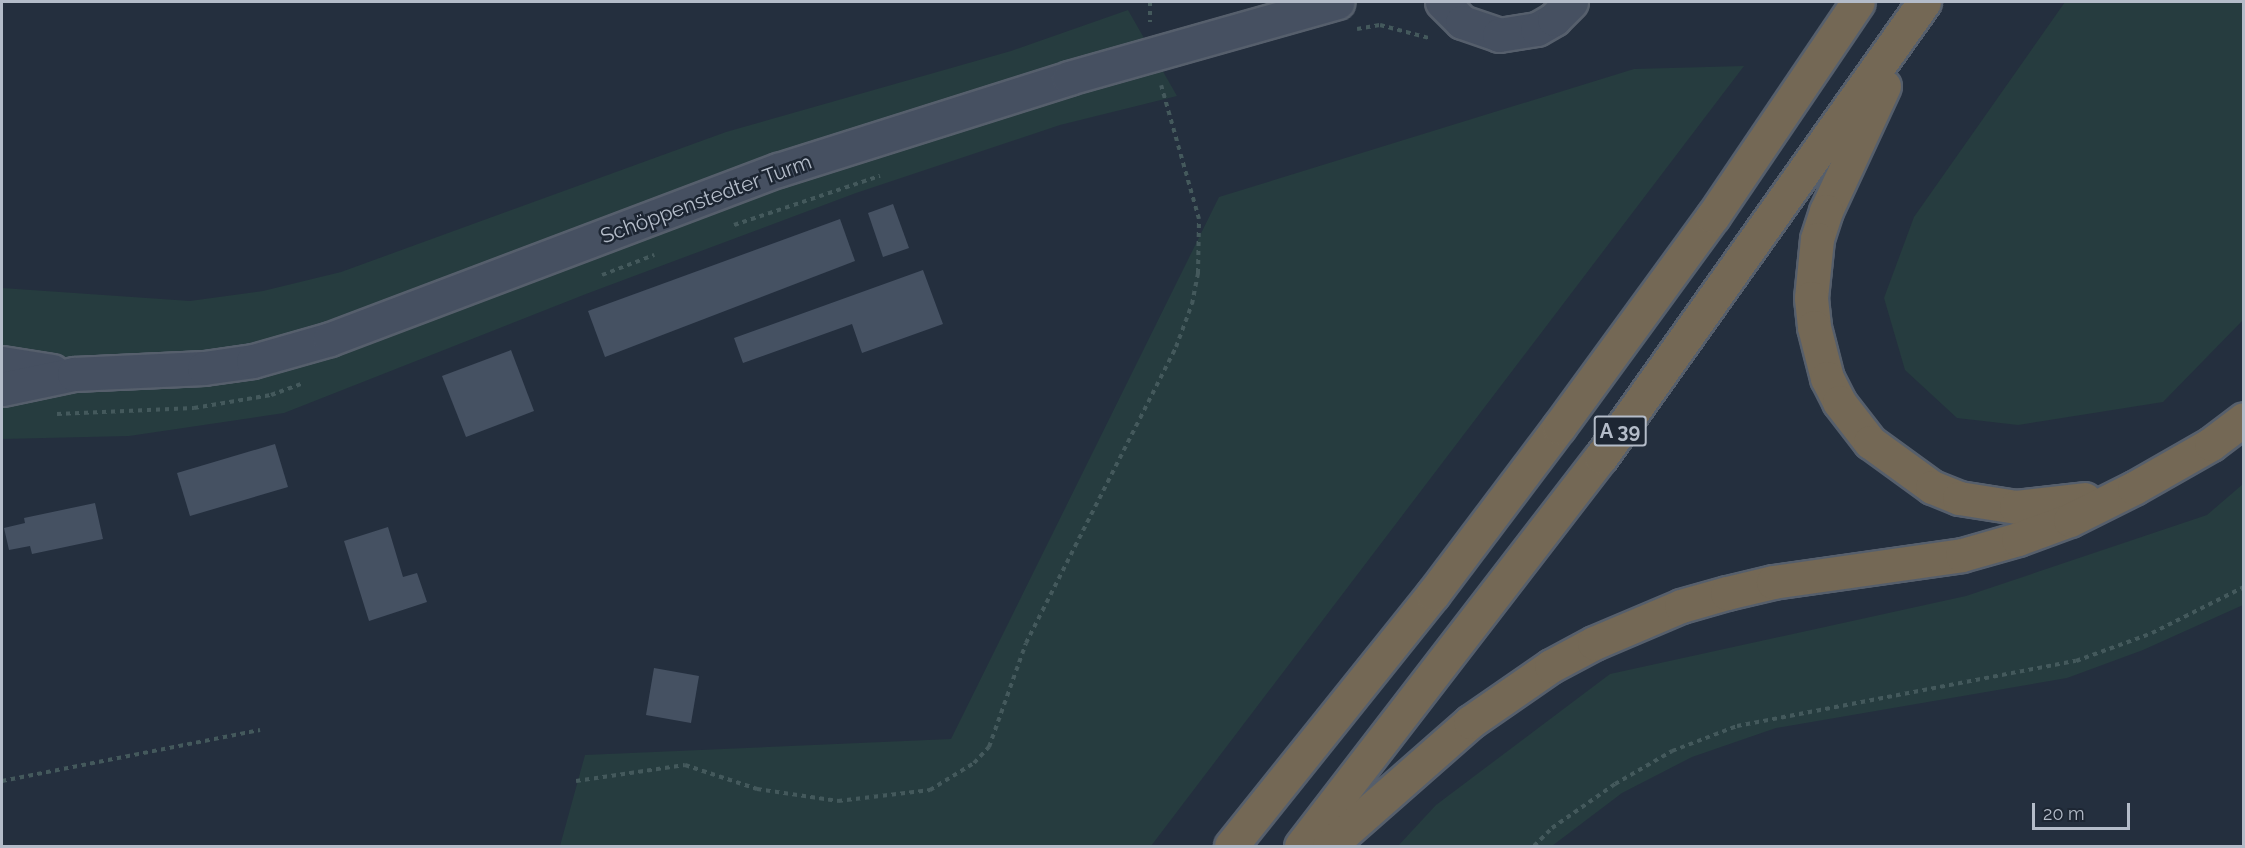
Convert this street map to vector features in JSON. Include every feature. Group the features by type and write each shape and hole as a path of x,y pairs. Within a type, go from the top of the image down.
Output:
{"highway":[{"name":"A 39","path":"1231,846 1433,594 1559,427 1713,216 1858,2"},
{"name":"A 39","path":"1301,846 1601,458 1923,2"},
{"path":"1923,2 1826,211 1817,239 1811,298 1814,327 1827,378 1853,423 1889,460 1932,487 1959,498 2016,507 2046,506 2134,488"},
{"path":"1329,846 1423,761 1509,693 1594,643 1681,606 1773,582 1962,555 2070,520 2134,488 2211,444 2244,419"}],"main road":[{"name":"Schöppenstedter Turm","path":"2,389 74,374 204,368 253,361 330,339 778,170 1153,54 1337,2"},
{"path":"1442,2 1462,22 1499,35 1537,29 1554,19 1571,2"},
{"name":"Schöppenstedter Turm","path":"2,363 74,374"}],"path":[{"path":"576,781 685,765 756,789 838,801 930,790 974,763 989,747 1026,643 1176,347 1192,304 1198,273 1198,219 1153,54"},
{"path":"1533,846 1552,828 1662,756 1737,726 2076,661 2152,633 2244,587"},
{"path":"2,781 260,730"}],"green space":[{"path":"2065,2 2243,2 2243,320 2163,402 2018,425 1957,418 1905,370 1884,298 1914,217"},
{"path":"1128,10 1177,96 1060,125 856,193 586,294 284,413 129,436 2,439 2,288 190,301 263,291 341,272 726,132 1011,51"},
{"path":"1744,66 1151,846 560,846 585,755 951,739 1219,197 1634,69"},
{"path":"2243,484 2243,605 2143,650 2067,678 1776,728 1692,757 1622,793 1552,846 1398,846 1436,805 1610,674 1966,596 2207,515"}],"building":[{"path":"893,204 909,248 883,257 868,213"},
{"path":"840,219 855,261 605,357 588,311"},
{"path":"923,270 943,324 862,353 852,324 743,363 734,338"},
{"path":"511,350 534,411 466,437 442,376"},
{"path":"275,444 288,487 190,516 177,473"},
{"path":"95,503 103,539 32,554 30,546 9,550 4,528 25,523 24,518"},
{"path":"388,527 403,577 417,573 427,602 369,621 344,541"},
{"path":"654,668 699,676 691,723 646,715"}]}
